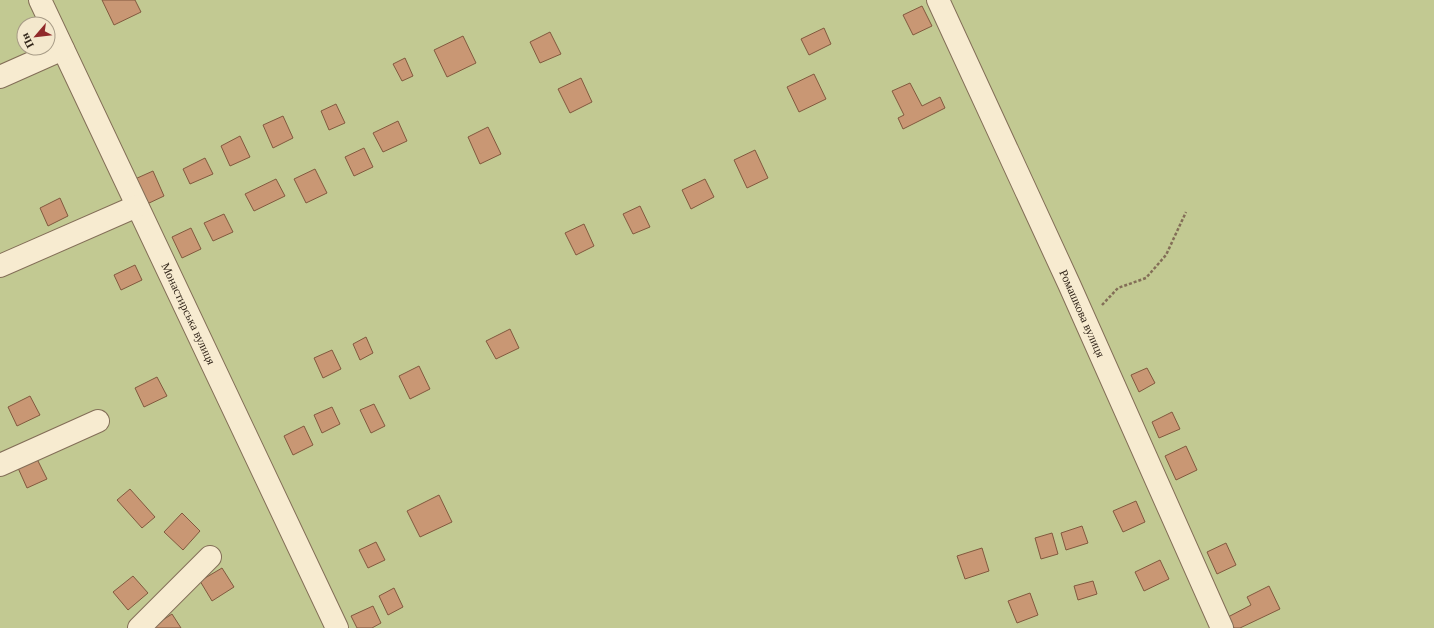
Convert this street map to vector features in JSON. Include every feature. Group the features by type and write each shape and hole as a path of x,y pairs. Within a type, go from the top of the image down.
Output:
{"street":[{"name":"Монастирська вулиця","path":"40,0 337,628"},
{"name":"Ромашкова вулиця","path":"938,0 1093,339 1222,628"},
{"path":"0,77 63,49"},
{"path":"0,266 137,206"},
{"path":"0,465 98,421"},
{"path":"139,628 210,557"}],"path":[{"path":"1093,339 1094,314 1118,288 1146,278 1166,255 1186,212"}],"green space":[{"path":"0,0 1434,0 1434,628 0,628"}],"building":[{"path":"102,0 135,0 141,12 114,25"},
{"path":"922,6 932,26 913,35 903,15"},
{"path":"824,28 831,44 809,55 801,39"},
{"path":"550,32 561,54 540,63 530,42"},
{"path":"463,36 476,63 447,77 434,50"},
{"path":"405,58 413,76 402,81 393,64"},
{"path":"814,74 826,99 799,112 787,87"},
{"path":"581,78 592,102 570,113 558,89"},
{"path":"910,83 922,106 940,97 945,108 903,129 898,118 904,115 892,91"},
{"path":"336,104 345,123 329,130 321,111"},
{"path":"283,116 293,138 273,148 263,125"},
{"path":"398,121 407,141 383,152 373,133"},
{"path":"488,127 501,154 480,164 468,137"},
{"path":"240,136 250,157 230,166 221,146"},
{"path":"364,148 373,167 354,176 345,157"},
{"path":"755,150 768,178 747,188 734,160"},
{"path":"205,158 213,174 190,184 183,169"},
{"path":"315,169 327,193 306,203 294,179"},
{"path":"153,171 164,196 147,204 135,179"},
{"path":"276,179 285,196 254,211 245,194"},
{"path":"705,179 714,197 691,209 682,190"},
{"path":"60,198 68,216 48,226 40,208"},
{"path":"640,206 650,227 633,234 623,214"},
{"path":"224,214 233,232 213,241 204,223"},
{"path":"584,224 594,246 576,255 565,233"},
{"path":"191,228 201,249 182,258 172,237"},
{"path":"135,265 142,280 121,290 114,275"},
{"path":"510,329 519,348 496,359 486,341"},
{"path":"366,337 373,353 360,360 353,344"},
{"path":"332,350 341,369 323,378 314,358"},
{"path":"419,366 430,389 410,399 399,376"},
{"path":"1147,368 1155,383 1139,392 1131,375"},
{"path":"157,377 167,396 144,407 135,388"},
{"path":"30,396 40,415 17,426 8,407"},
{"path":"374,404 385,426 371,433 360,410"},
{"path":"332,407 340,424 322,433 314,415"},
{"path":"1172,412 1180,429 1159,438 1152,422"},
{"path":"304,426 313,445 293,455 284,436"},
{"path":"1186,446 1197,470 1176,480 1165,456"},
{"path":"37,459 47,479 27,488 18,468"},
{"path":"130,489 155,517 142,528 117,500"},
{"path":"439,495 452,522 420,537 407,511"},
{"path":"1136,501 1145,522 1123,532 1113,511"},
{"path":"182,513 200,531 183,550 164,532"},
{"path":"1082,526 1088,543 1066,550 1061,533"},
{"path":"1052,533 1058,554 1041,559 1035,538"},
{"path":"376,542 385,560 368,568 359,550"},
{"path":"1226,543 1236,565 1217,574 1207,552"},
{"path":"982,548 989,571 965,579 957,556"},
{"path":"1160,560 1169,579 1144,591 1135,572"},
{"path":"222,568 234,587 212,601 200,581"},
{"path":"133,576 148,593 128,610 113,592"},
{"path":"1093,581 1097,594 1078,600 1074,586"},
{"path":"1269,586 1280,609 1240,628 1234,628 1228,617 1251,605 1247,597"},
{"path":"394,588 403,607 388,615 379,596"},
{"path":"1030,593 1038,615 1017,623 1008,601"},
{"path":"373,606 381,623 372,628 357,628 351,616"},
{"path":"172,614 181,628 152,628 152,627"}]}
